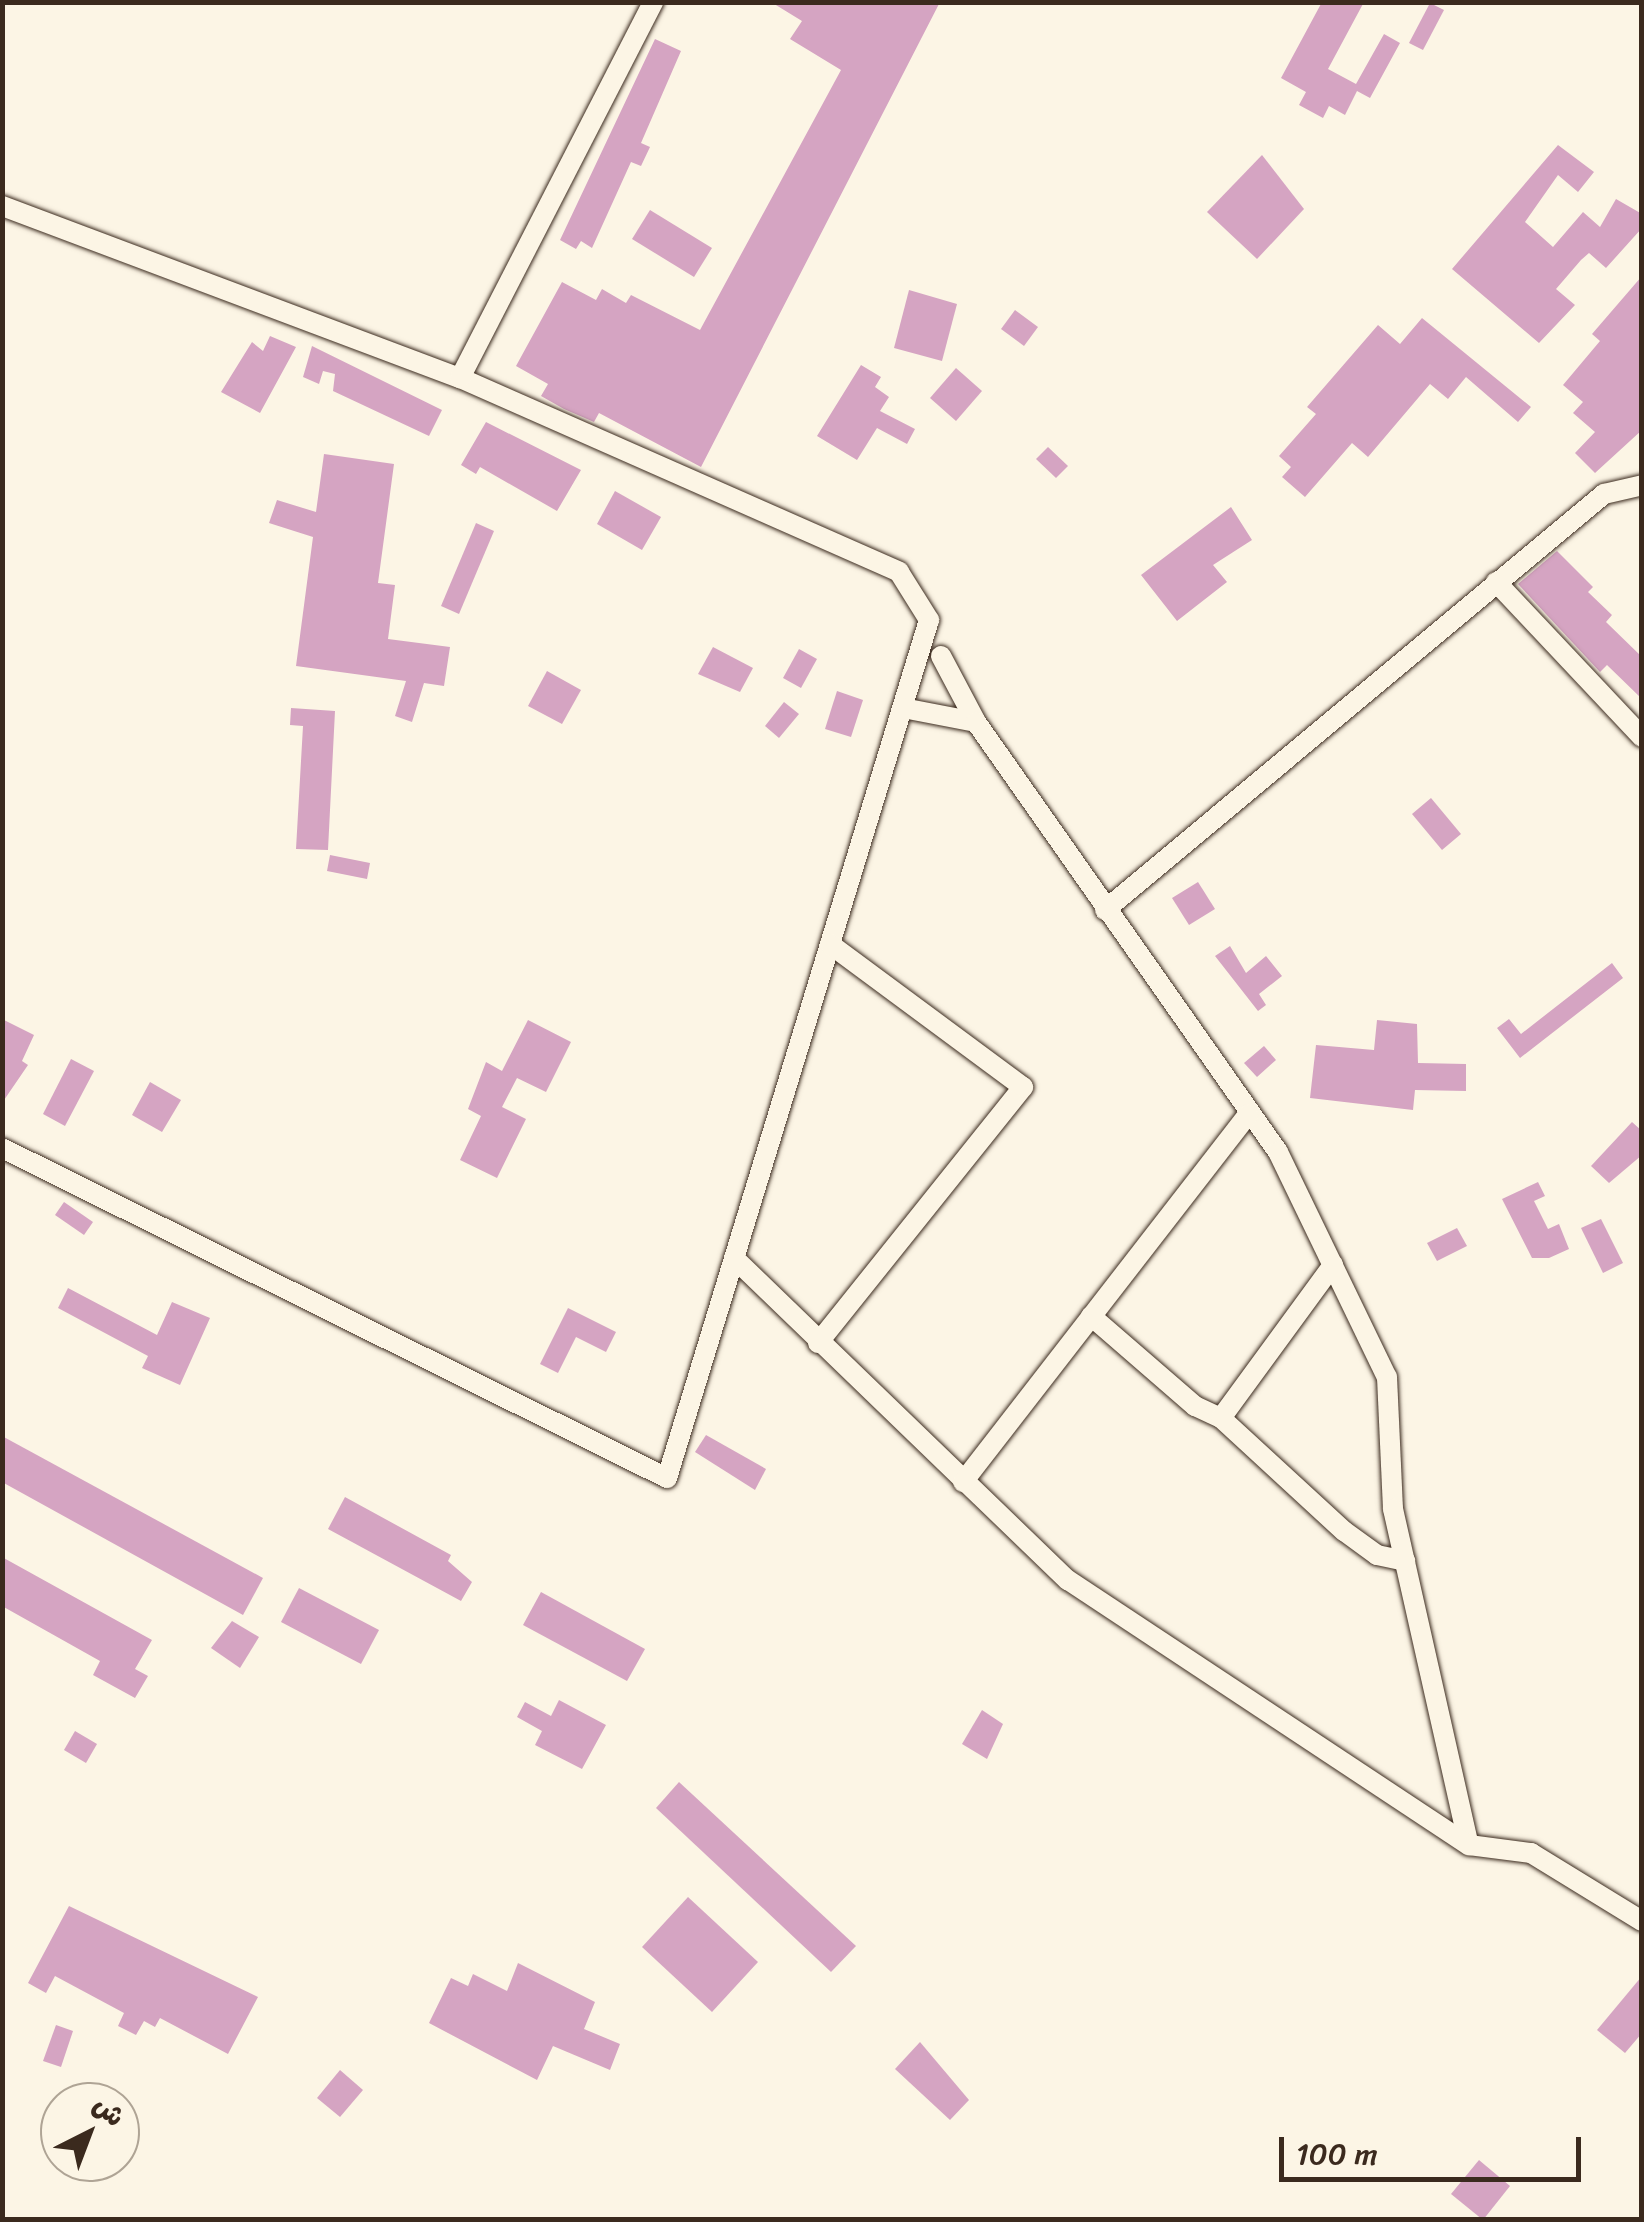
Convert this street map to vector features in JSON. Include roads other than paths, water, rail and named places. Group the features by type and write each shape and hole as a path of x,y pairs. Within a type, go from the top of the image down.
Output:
{"street":[{"path":"460,378 653,2"},
{"path":"2,206 460,378 899,572 929,620 667,1478 2,1148"},
{"path":"1105,910 1604,494 1642,486"},
{"path":"1496,582 1642,737"},
{"path":"941,656 976,722 1278,1152 1388,1377 1394,1508 1469,1845"},
{"path":"903,708 976,722"},
{"path":"818,1343 1022,1088 830,944"},
{"path":"963,1482 1248,1114"},
{"path":"734,1258 1068,1580 1469,1845 1531,1853 1642,1922"},
{"path":"1221,1418 1333,1265"},
{"path":"1091,1316 1195,1406 1221,1418 1344,1531 1377,1554 1405,1561"}]}
